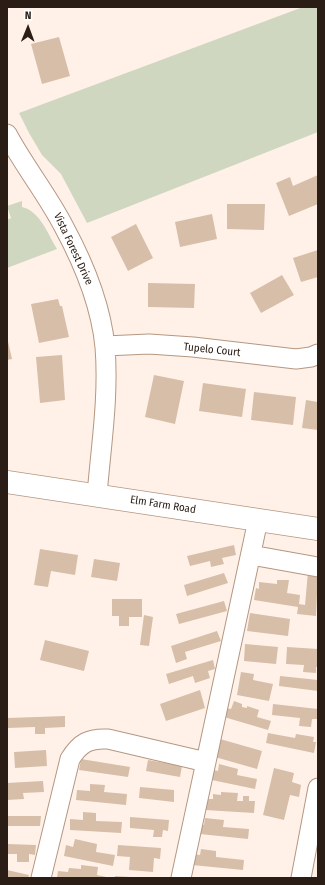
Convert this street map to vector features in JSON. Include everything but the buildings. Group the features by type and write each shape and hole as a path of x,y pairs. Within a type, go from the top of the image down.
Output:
{"street":[{"name":"Vista Forest Drive","path":"7,134 16,152 47,197 64,226 90,285 100,316 105,346 106,387 97,495"},
{"name":"Tupelo Court","path":"105,346 149,344 193,347 296,359 311,357 318,354"},
{"name":"Elm Farm Road","path":"7,482 318,529"},
{"path":"181,878 258,520"},
{"path":"251,556 318,567"},
{"path":"42,878 70,759 76,749 85,742 96,738 108,738 206,762"},
{"path":"302,878 318,788"}],"green space":[{"path":"303,7 318,7 318,132 87,223 61,174 42,155 19,113"},
{"path":"22,201 22,207 28,209 39,218 57,249 7,268 7,220 11,218 7,206"}]}
